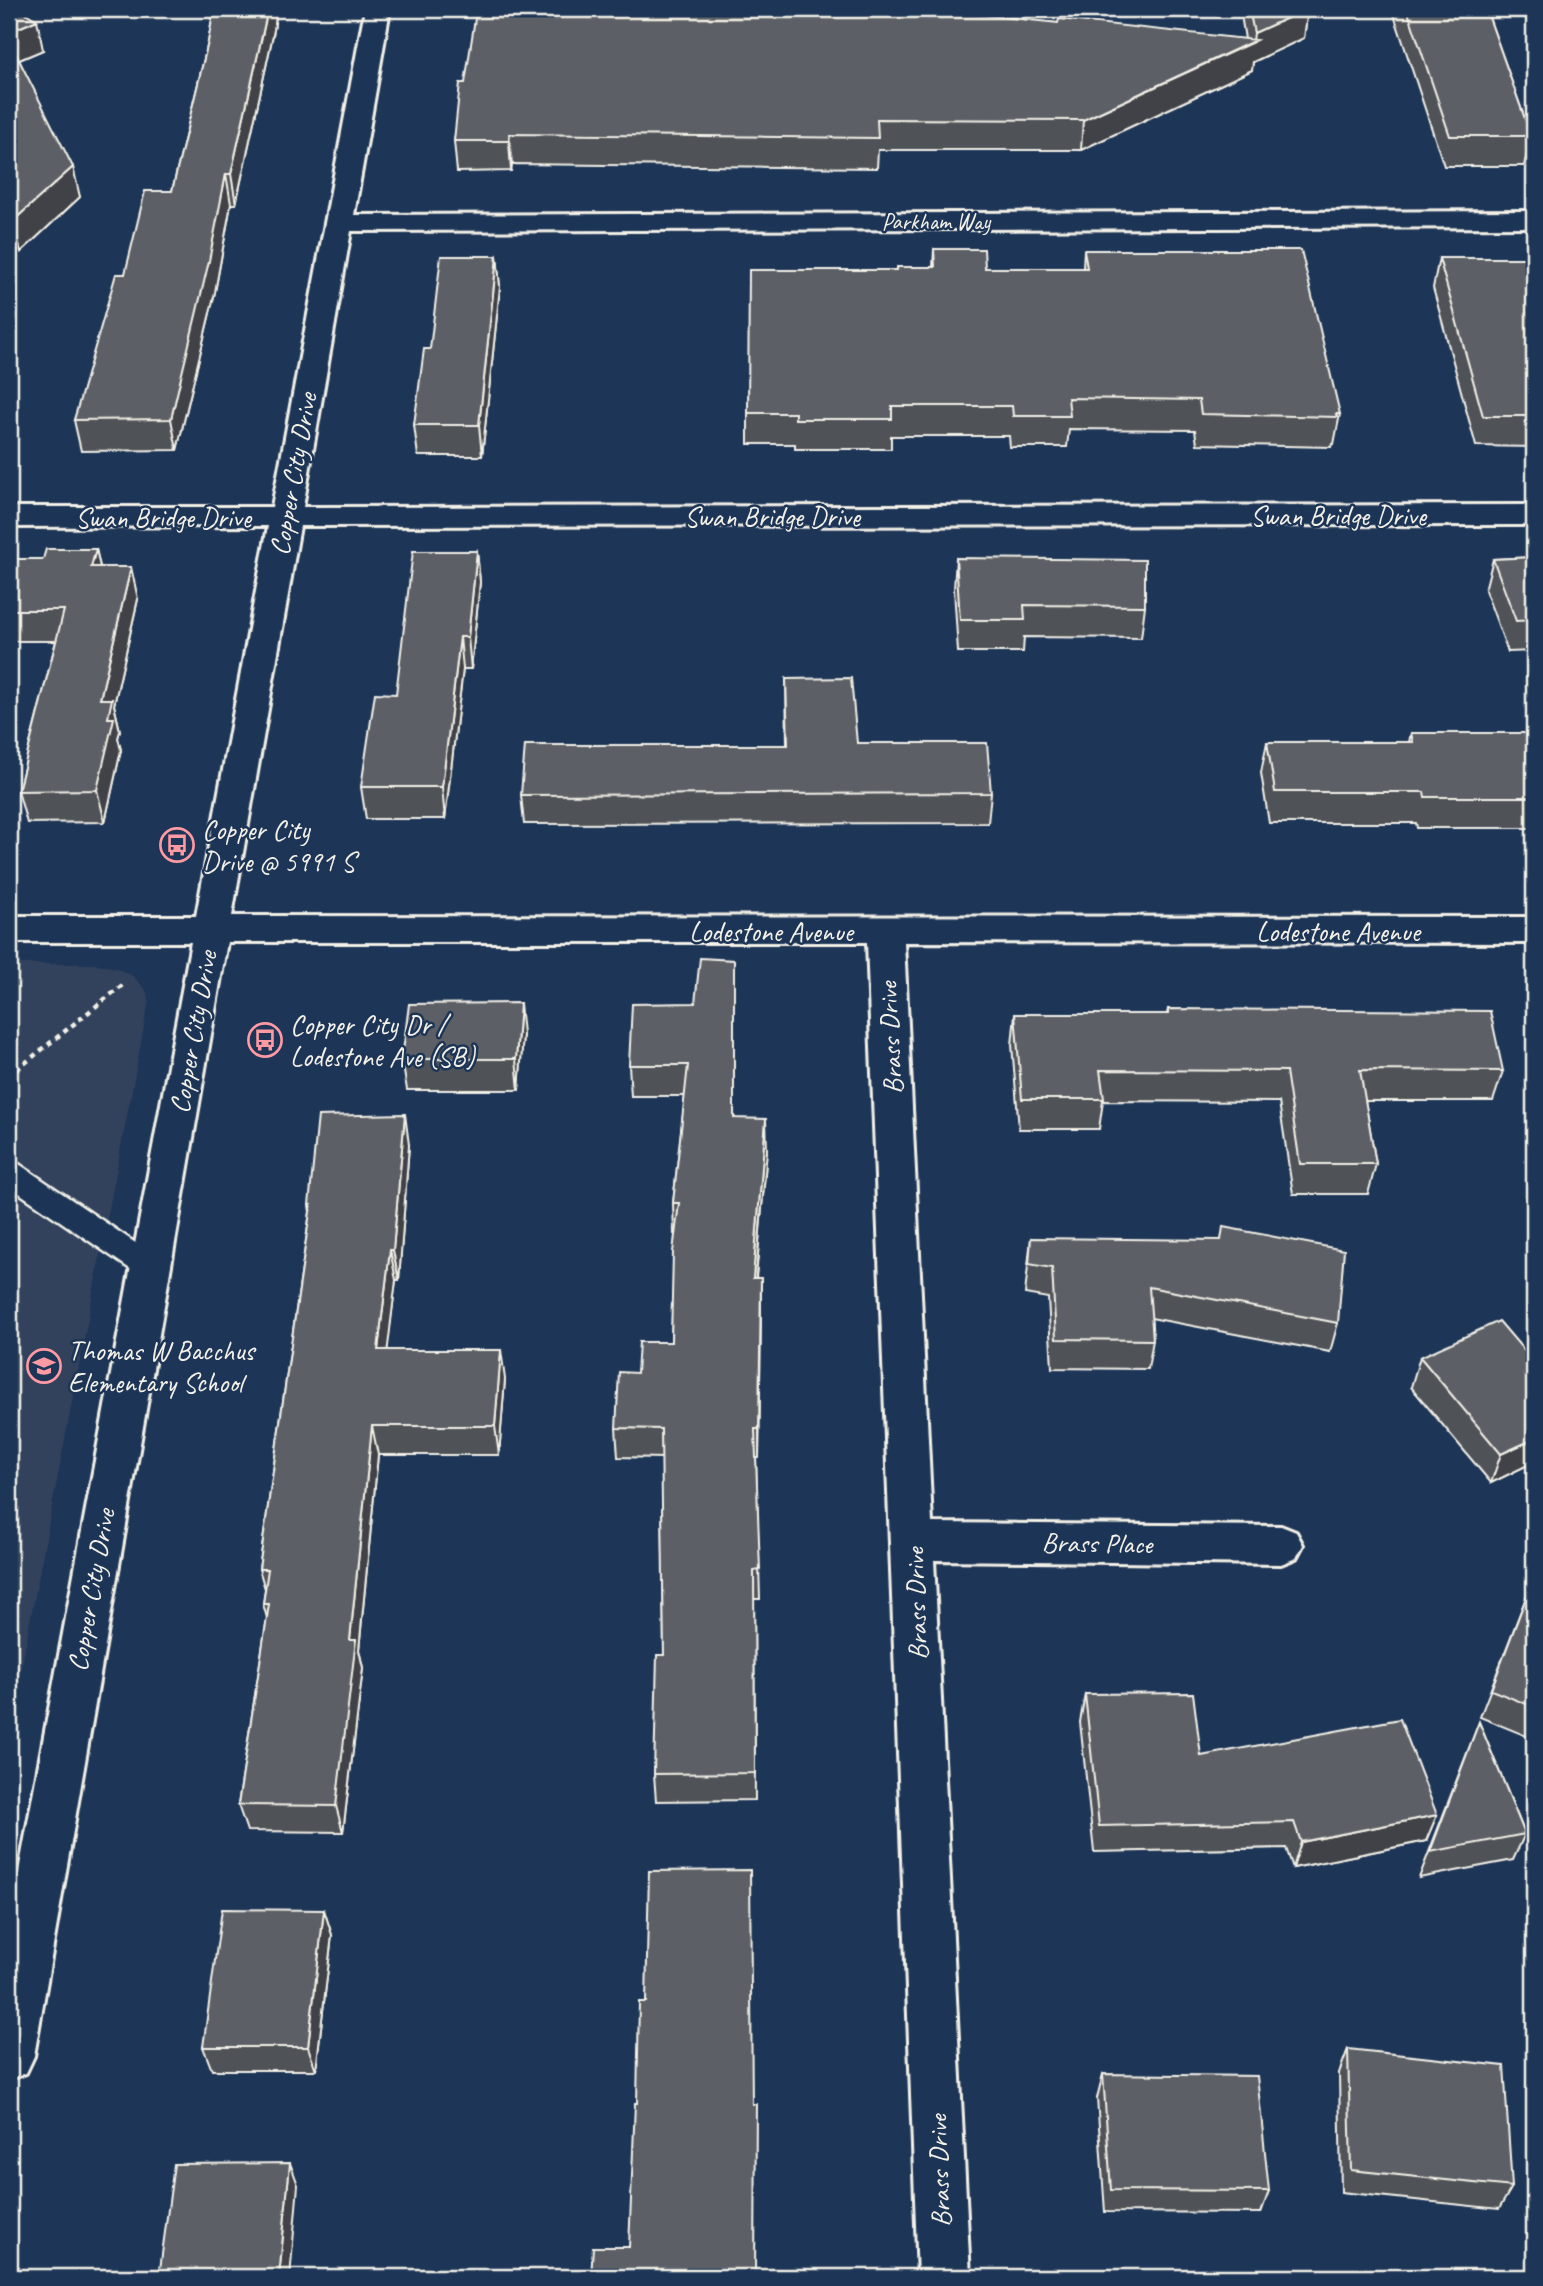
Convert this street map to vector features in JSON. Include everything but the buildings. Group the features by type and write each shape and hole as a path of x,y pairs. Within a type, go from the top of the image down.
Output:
{"street":[{"name":"Copper City Drive","path":"9,2056 377,9"},
{"name":"Parkham Way","path":"338,223 1534,219"},
{"name":"Swan Bridge Drive","path":"9,517 1534,515"},
{"name":"Lodestone Avenue","path":"9,929 1534,930"},
{"name":"Brass Drive","path":"885,931 944,2277"},
{"name":"Brass Place","path":"913,1541 1282,1545"}],"lane":[{"path":"9,1172 149,1267"}],"path":[{"path":"9,1076 125,983"}],"shaded area":[{"name":"Thomas W Bacchus Elementary School","path":"9,964 95,964 116,968 133,976 146,990 149,1001 9,1731"}],"place":[{"name":"Copper City Drive @ 5991 S","path":"177,845"},
{"name":"Copper City Dr / Lodestone Ave (SB)","path":"265,1040"},
{"name":"Thomas W Bacchus Elementary School","path":"44,1366"}]}
